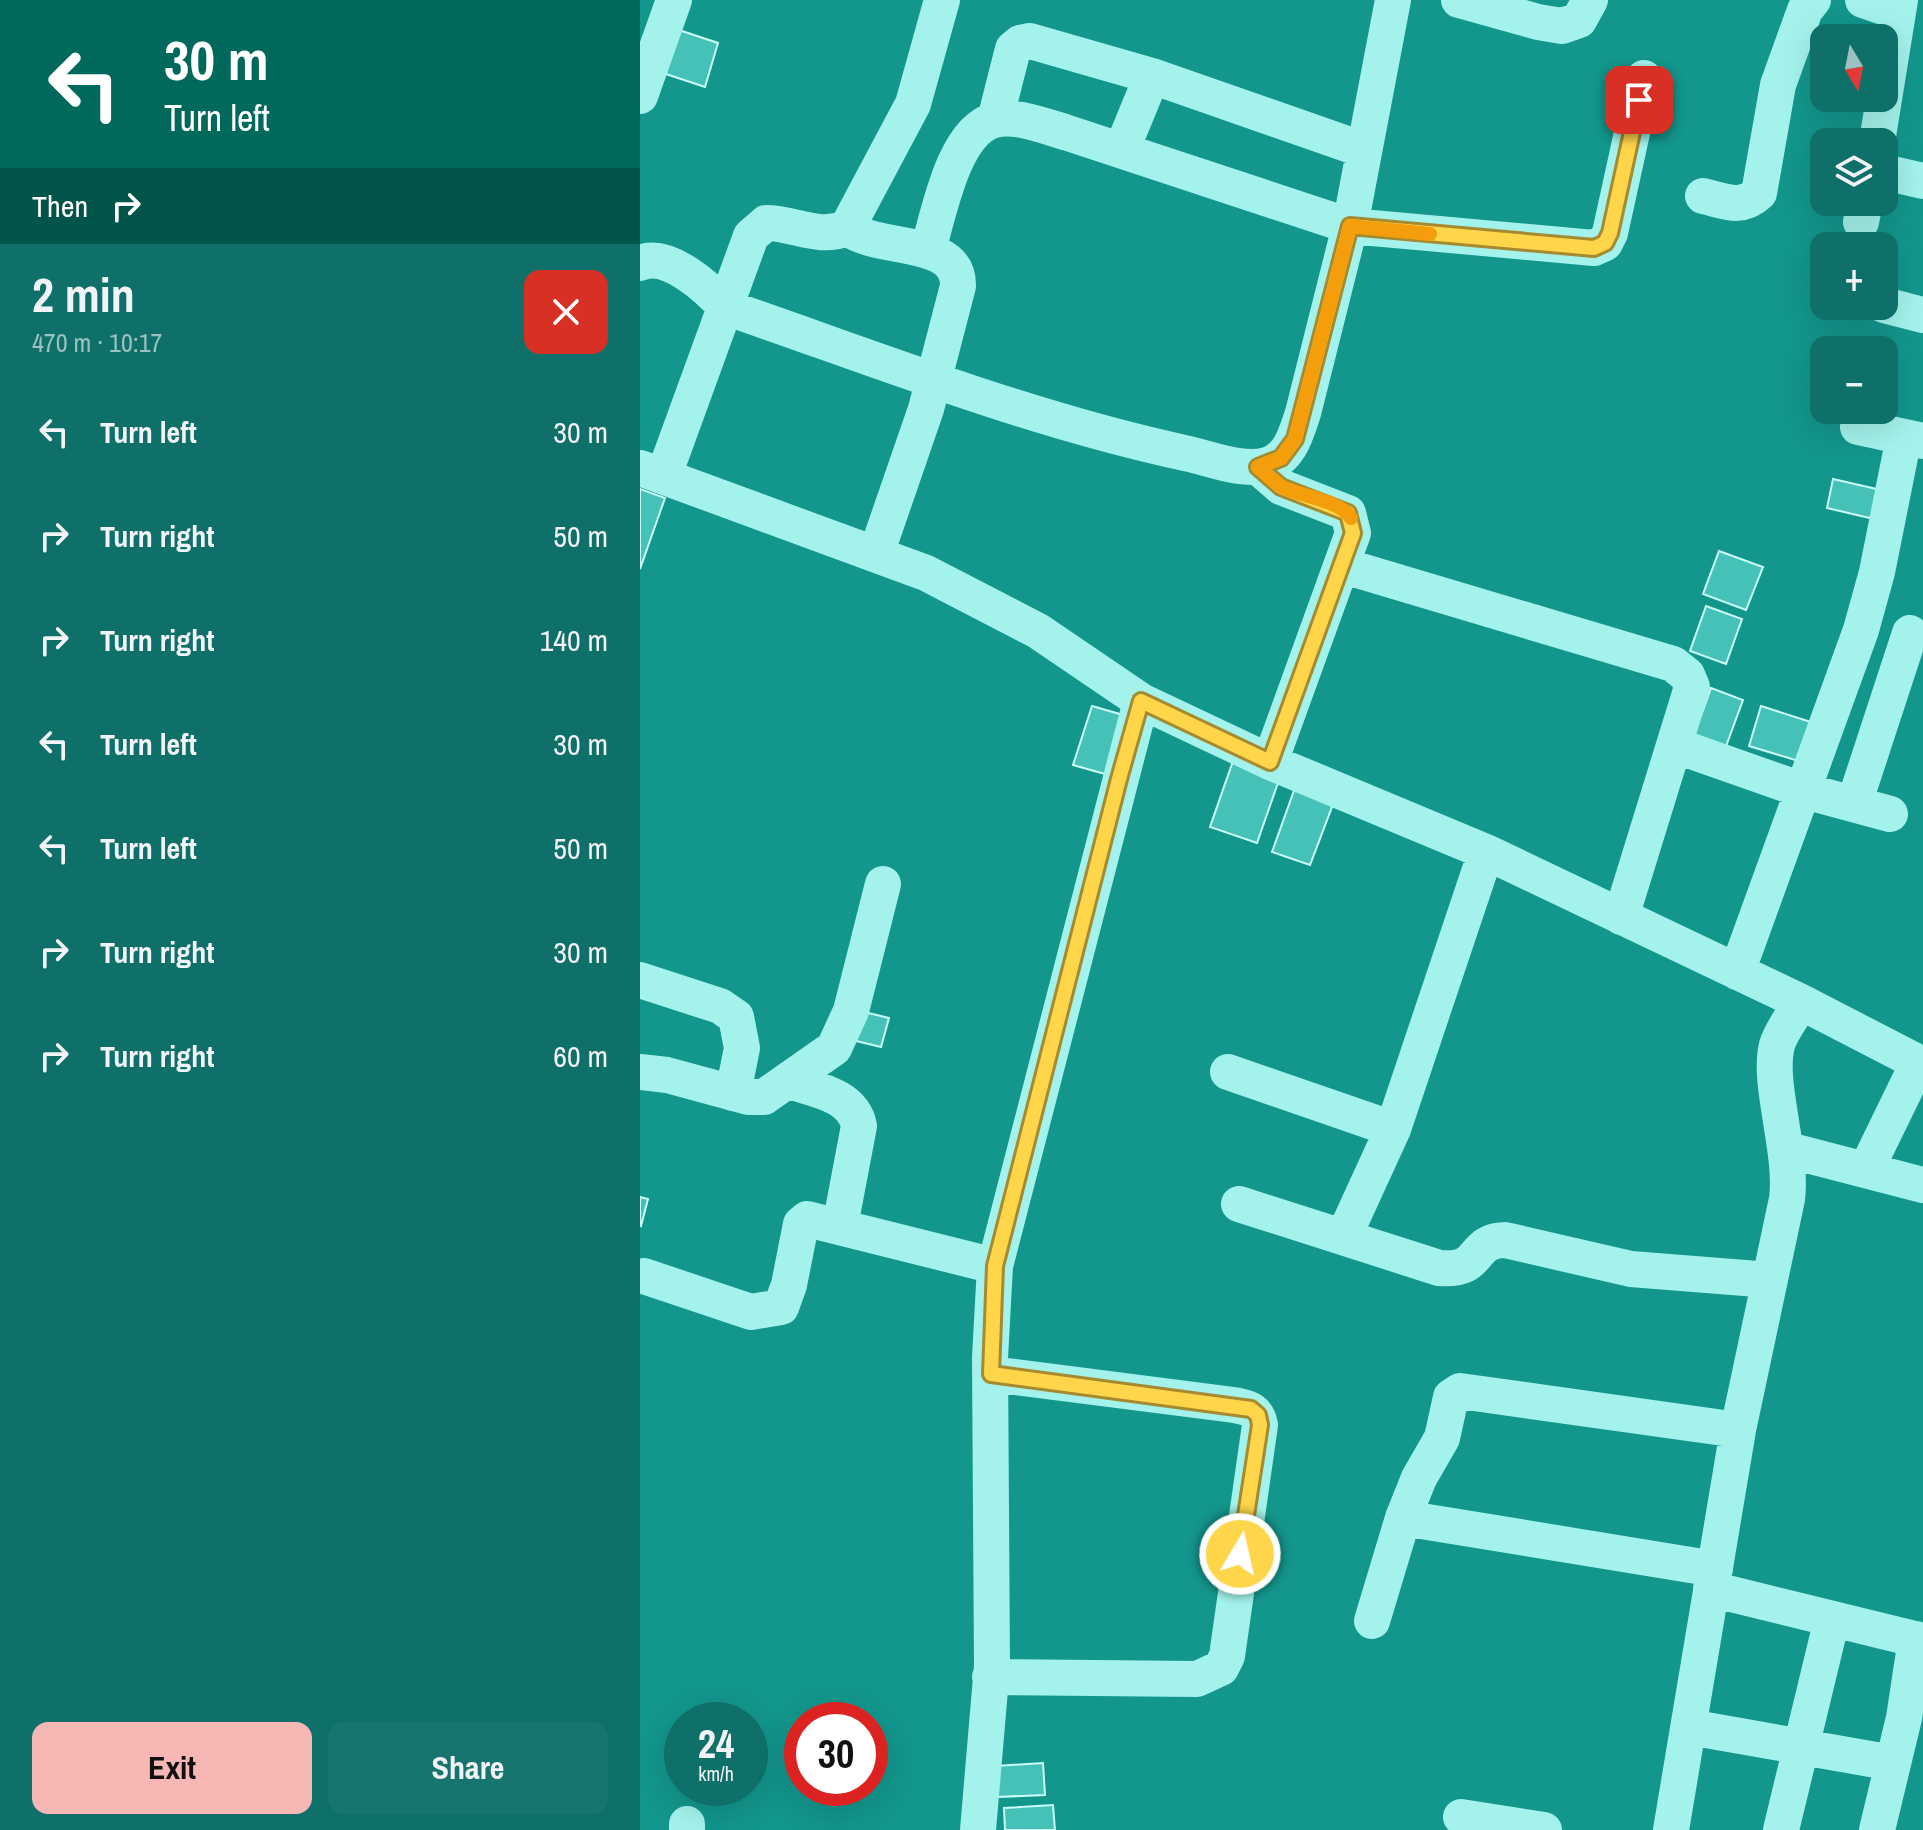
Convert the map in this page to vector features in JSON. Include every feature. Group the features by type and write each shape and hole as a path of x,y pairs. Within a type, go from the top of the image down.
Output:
{"street":[{"path":"640,96 674,0"},
{"path":"847,228 913,104 942,0"},
{"path":"1258,467 1281,458 1295,439 1350,226 1393,0"},
{"path":"1459,0 1562,26 1579,20 1590,0"},
{"path":"1703,196 1737,205 1749,202 1759,193 1778,85 1805,10 1813,0"},
{"path":"1863,0 1899,6 1908,56 1882,128"},
{"path":"995,120 1013,49 1020,43 1030,41 1152,76 1364,150"},
{"path":"1122,149 1152,76"},
{"path":"928,250 956,158 974,131 995,120 1020,121 1122,149 1350,226 1594,248 1605,243 1610,233 1644,78"},
{"path":"1898,175 1923,181"},
{"path":"876,554 933,383 958,286 958,271 953,263 928,250 879,243 847,228 821,235 780,223 766,223 751,236 725,307 652,471 926,573 1038,631 1141,701 1270,762 1486,852 1801,1002 1921,1064 1866,1170"},
{"path":"640,263 648,259 672,266 709,289 725,307 933,383 1134,443 1258,467 1281,487 1348,513 1353,533 1344,566 1270,762"},
{"path":"1898,309 1923,315"},
{"path":"1737,972 1805,791 1877,572 1913,439 1858,427"},
{"path":"1344,566 1673,664 1687,675 1692,687 1621,917"},
{"path":"1854,804 1910,633"},
{"path":"978,1830 990,1677 991,1374 995,1266 1141,701"},
{"path":"1674,745 1805,791 1890,814"},
{"path":"1344,1236 1393,1129 1486,852"},
{"path":"640,1072 764,1097 834,1048 844,1032 883,884"},
{"path":"640,980 720,1006 736,1017 741,1030 742,1048 733,1093"},
{"path":"1671,1830 1738,1430 1787,1199 1788,1150 1777,1076 1777,1045 1801,1002"},
{"path":"1228,1072 1393,1129"},
{"path":"789,1081 832,1095 851,1106 857,1114 859,1126 840,1226"},
{"path":"1788,1150 1923,1185"},
{"path":"1239,1204 1439,1268 1458,1270 1471,1264 1481,1247 1490,1240 1505,1240 1631,1269 1770,1280"},
{"path":"644,1276 751,1312 770,1311 781,1307 785,1300 801,1224 807,1219 995,1266"},
{"path":"990,1677 1197,1679 1221,1668 1227,1656 1260,1425 1258,1415 1251,1409 1234,1405 991,1374"},
{"path":"1372,1621 1403,1518 1419,1478 1442,1438 1451,1397 1460,1391 1738,1430"},
{"path":"1403,1518 1713,1579 1832,1619 1920,1640 1905,1748 1877,1830"},
{"path":"1781,1830 1832,1619"},
{"path":"1689,1727 1800,1747 1905,1748"},
{"path":"1461,1817 1544,1830"}],"building":[{"path":"676,29 718,43 705,87 663,73"},
{"path":"1833,479 1881,490 1874,519 1827,508"},
{"path":"640,489 665,498 640,569"},
{"path":"1719,551 1763,567 1746,610 1703,594"},
{"path":"1706,606 1742,619 1726,664 1690,651"},
{"path":"1711,688 1743,700 1725,749 1693,738"},
{"path":"1092,706 1123,715 1105,774 1073,765"},
{"path":"1761,706 1817,724 1805,763 1749,746"},
{"path":"1233,761 1280,777 1257,843 1210,827"},
{"path":"1296,785 1335,799 1310,865 1272,852"},
{"path":"860,1011 889,1018 881,1047 852,1040"},
{"path":"640,1197 648,1199 641,1226 640,1225"},
{"path":"1043,1763 1045,1795 997,1797 996,1766"},
{"path":"1053,1805 1055,1830 1005,1830 1004,1808"}],"slow traffic":[{"path":"1351,518 1348,513 1326,503 1281,487 1258,467 1281,458 1295,439 1350,226 1430,234"}],"route":[{"path":"1240,1554 1260,1425 1258,1415 1251,1409 991,1374 995,1266 1119,779 1141,701 1270,762 1344,566 1353,522 1348,513 1281,487 1258,467 1281,458 1295,439 1350,226 1594,248 1605,243 1610,233 1639,100"}]}
